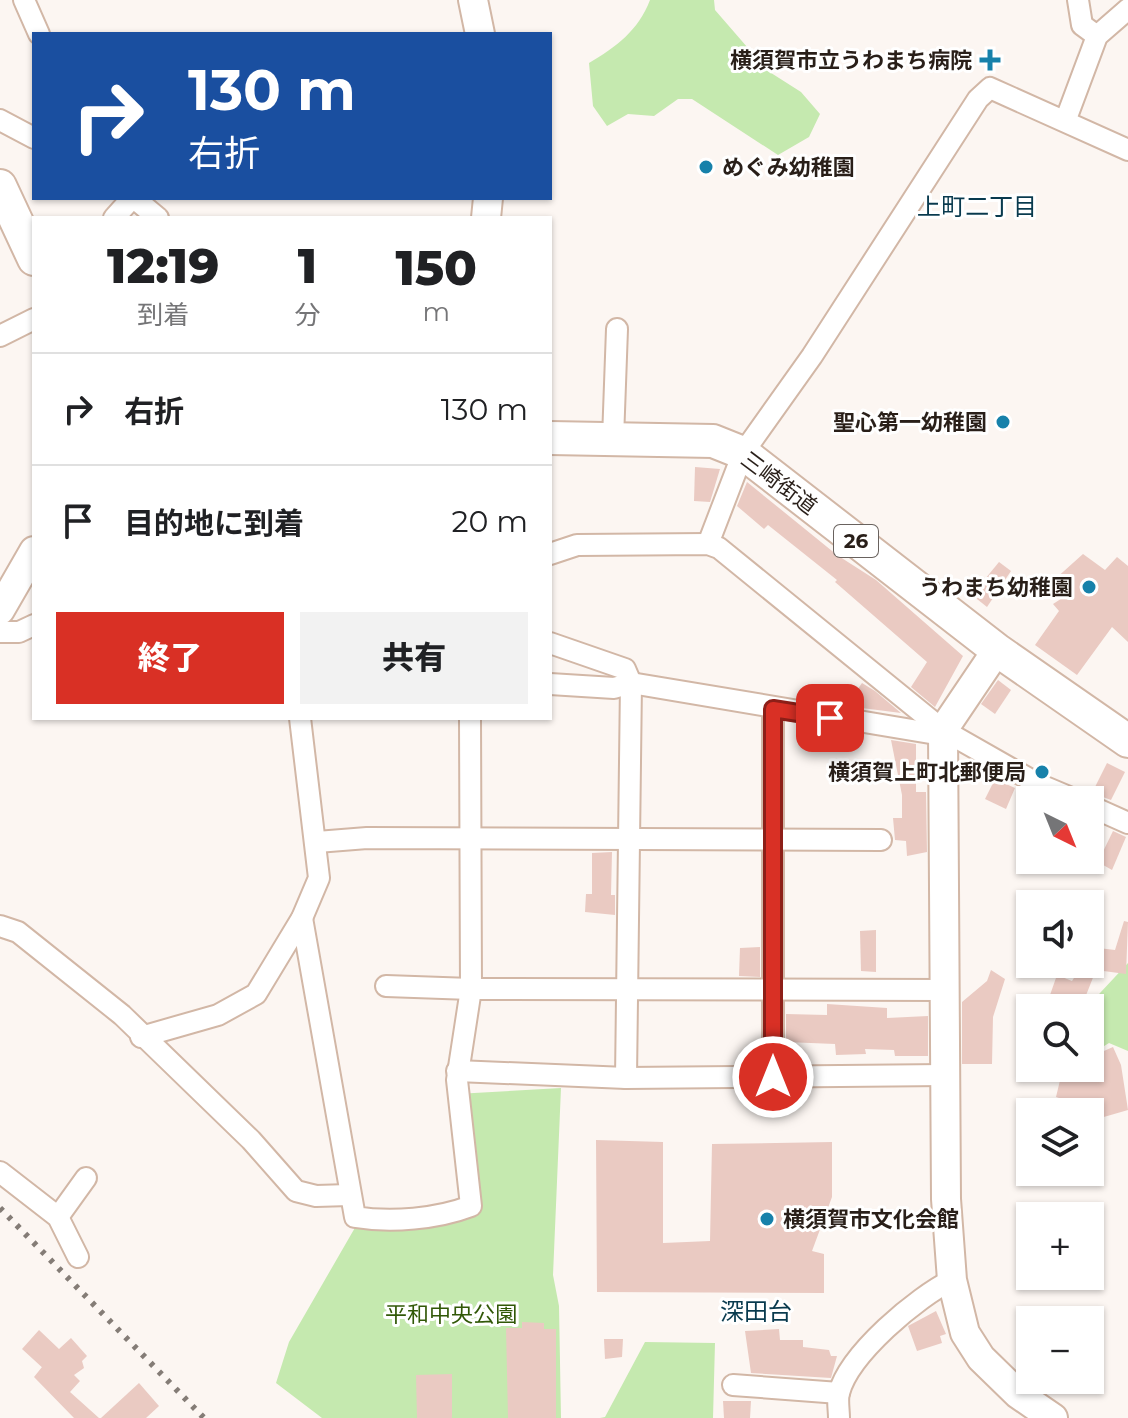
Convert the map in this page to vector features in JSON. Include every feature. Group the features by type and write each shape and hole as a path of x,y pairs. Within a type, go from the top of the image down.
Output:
{"main road":[{"path":"0,186 32,255"},
{"name":"三崎街道","path":"552,438 713,441 743,453 997,650 1128,741"}],"street":[{"path":"24,0 38,32"},
{"path":"473,0 480,32"},
{"path":"1078,0 1082,25 1097,36"},
{"path":"1066,119 1097,36 1128,9"},
{"path":"708,544 743,453 812,356 978,99 990,88 1066,119 1128,150"},
{"path":"0,120 32,137"},
{"path":"116,216 131,200"},
{"path":"136,200 156,216"},
{"path":"0,336 32,320"},
{"path":"613,439 617,329"},
{"path":"552,553 577,545 708,544 719,548 943,732 1043,786"},
{"path":"0,610 32,554"},
{"path":"0,632 19,632 32,626"},
{"path":"552,644 625,669 631,683 626,1078"},
{"path":"997,650 943,732 945,1075 952,1280 965,1333 981,1358 1018,1394 1053,1418"},
{"path":"552,684 614,688 631,683 773,709 943,732"},
{"path":"773,709 773,1077"},
{"path":"141,1037 218,1015 256,994 302,918 319,878 300,720"},
{"path":"302,918 355,1217 375,1220 451,1214 471,1206 457,1071 471,989 470,720"},
{"path":"1104,812 1128,823"},
{"path":"317,842 367,838 471,841 881,840"},
{"path":"0,926 18,932 122,1015 141,1037 251,1140 296,1191 316,1196 349,1195"},
{"path":"386,986 944,990"},
{"path":"457,1071 626,1078 945,1075"},
{"path":"0,1172 58,1217 78,1257"},
{"path":"58,1217 86,1178"},
{"path":"839,1418 839,1393 865,1351 926,1292 952,1280"},
{"path":"733,1385 839,1393"}],"green space":[{"path":"650,0 714,0 715,10 768,71 801,92 820,114 809,137 778,155 692,99 678,99 654,116 628,114 607,126 593,106 589,63 625,37 639,21"},
{"path":"1128,963 1128,1051 1109,1043 1104,1046 1104,994 1099,994"},
{"name":"平和中央公園","path":"561,1088 553,1275 559,1306 561,1418 322,1418 276,1383 289,1342 360,1219 470,1206 456,1094"},
{"path":"645,1342 715,1343 713,1418 600,1418 605,1417"}],"building":[{"path":"695,467 720,469 710,502 694,501"},
{"path":"747,482 837,555 876,580 963,656 935,707 911,687 927,662 835,582 837,580 768,525 764,529 737,506"},
{"path":"1083,554 1105,570 1117,557 1128,566 1128,642 1112,627 1077,675 1035,645 1059,611 1053,604 1067,595 1054,580"},
{"path":"999,562 1011,571 987,607 972,595"},
{"path":"998,680 1011,690 995,714 981,704"},
{"path":"862,683 875,691 901,713 846,706"},
{"path":"891,740 916,744 916,792 926,792 927,852 907,856 906,841 895,840 893,818 902,818 902,795"},
{"path":"1107,763 1125,772 1111,800 1104,797 1104,786 1096,786"},
{"path":"995,779 1015,788 1006,809 985,799"},
{"path":"1113,831 1126,837 1112,870 1104,865 1104,850"},
{"path":"612,852 611,895 615,895 615,915 585,912 586,894 592,894 592,853"},
{"path":"1124,921 1128,922 1126,974 1104,971 1104,949 1115,950"},
{"path":"876,930 876,972 861,971 860,931"},
{"path":"760,947 760,977 739,976 740,948"},
{"path":"991,970 1005,979 993,1017 992,1064 962,1064 962,1002 987,981"},
{"path":"1056,978 1072,981 1074,978 1093,978 1087,994 1050,994"},
{"path":"827,1004 887,1008 887,1018 928,1016 928,1056 895,1056 894,1050 865,1049 866,1054 836,1055 835,1044 786,1042 786,1014 827,1015"},
{"path":"1113,1047 1121,1065 1128,1110 1104,1117 1104,1098 1056,1097 1060,1082 1104,1082 1104,1051"},
{"name":"横須賀市文化会館","path":"596,1140 663,1142 663,1243 710,1241 712,1144 832,1142 832,1197 812,1251 824,1254 824,1293 597,1292"},
{"path":"936,1311 946,1334 940,1336 942,1343 917,1351 908,1326"},
{"path":"522,1322 544,1323 544,1329 556,1329 556,1418 508,1418 506,1328 522,1328"},
{"path":"779,1329 780,1340 803,1340 803,1347 829,1350 831,1356 837,1356 831,1378 751,1373 745,1331"},
{"path":"39,1330 59,1349 71,1338 87,1356 82,1361 84,1368 74,1375 80,1381 70,1392 99,1418 74,1418 34,1377 42,1367 22,1349"},
{"path":"604,1339 623,1339 622,1357 605,1359"},
{"path":"452,1374 452,1418 417,1418 416,1375"},
{"path":"139,1383 159,1406 146,1418 101,1418"},
{"path":"723,1401 751,1401 750,1418 724,1418"}],"railway":[{"path":"0,1208 204,1418"}],"place":[{"name":"横須賀市立うわまち病院","path":"990,60"},
{"name":"めぐみ幼稚園","path":"706,167"},
{"name":"聖心第一幼稚園","path":"1003,422"},
{"name":"うわまち幼稚園","path":"1089,587"},
{"name":"横須賀上町北郵便局","path":"1042,772"},
{"name":"横須賀市文化会館","path":"767,1219"}],"district":[{"name":"上町二丁目","path":"977,206"},
{"name":"深田台","path":"756,1311"}],"route":[{"path":"773,1077 773,709 830,718"}]}
